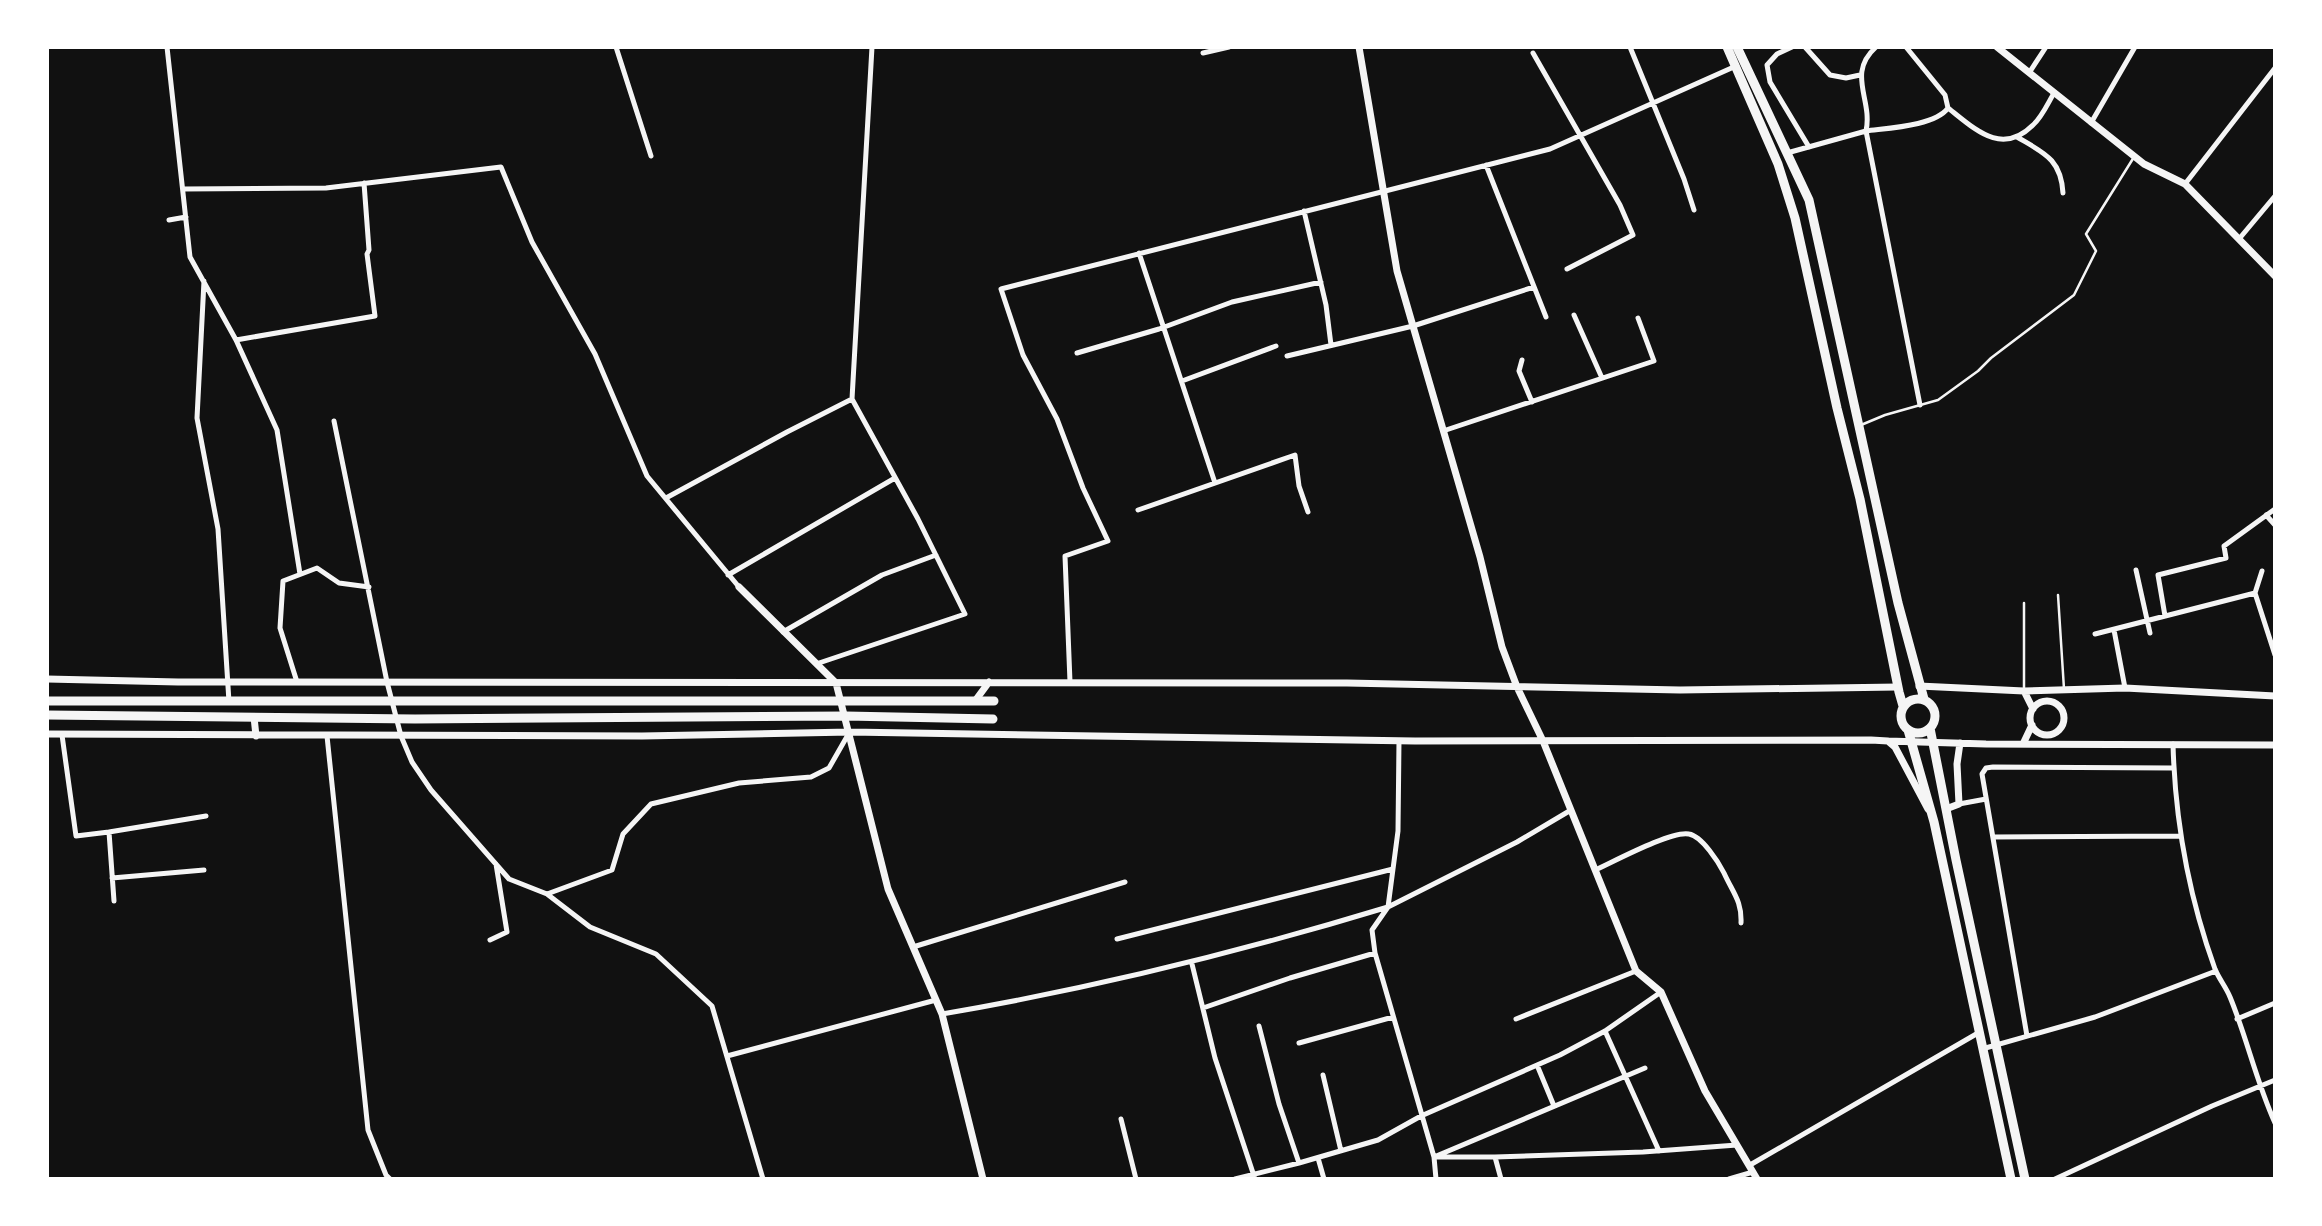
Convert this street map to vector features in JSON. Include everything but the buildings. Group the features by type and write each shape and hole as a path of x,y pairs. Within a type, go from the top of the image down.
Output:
{"main road":[{"path":"1727,47 1740,64 1809,200 1874,496 1924,699"},
{"path":"1737,47 1740,64 1778,164 1795,218 1860,499 1903,706 1901,716 1908,730 1934,822 2011,1179"},
{"path":"1860,499 1874,496"},
{"path":"1903,706 1912,699 1924,699 1936,712 1934,724 1930,728 1920,733 1908,730"},
{"path":"47,701 994,701"},
{"path":"47,715 398,719 846,716 993,719"},
{"path":"1930,728 2025,1179"}],"street":[{"path":"167,47 190,257 236,340 277,430 300,574"},
{"path":"616,47 651,156"},
{"path":"816,664 965,614 852,399 872,47"},
{"path":"1203,53 1229,47"},
{"path":"1359,47 1397,271 1480,557 1502,647 1636,971 1661,992 1705,1091 1753,1172"},
{"path":"1630,47 1694,210"},
{"path":"1791,47 1777,54 1767,65 1770,82 1809,147"},
{"path":"1805,47 1830,75 1846,78 1860,75"},
{"path":"1876,47 1867,55 1860,75 1868,121 1866,131 1920,405"},
{"path":"1906,47 1945,95 1948,107 1997,141 2017,137 2034,125 2054,93"},
{"path":"1997,47 2134,157 2185,184 2275,276"},
{"path":"2029,73 2046,47"},
{"path":"2091,123 2135,47"},
{"path":"1533,53 1620,205 1633,235 1567,269"},
{"path":"1070,682 1065,556 1108,541 1083,488 1057,419 1023,355 1000,289 1550,149 1740,64"},
{"path":"2185,184 2275,68"},
{"path":"1787,153 1866,131 1905,126 1935,118 1943,114 1948,107"},
{"path":"2017,137 2043,152 2056,166 2062,174 2063,193"},
{"path":"1486,165 1546,317"},
{"path":"183,189 326,188 501,167 532,242 595,354 647,475 738,587 836,683 888,889 942,1014 983,1179"},
{"path":"236,340 375,316 367,254 369,250 364,183"},
{"path":"2239,239 2275,196"},
{"path":"1304,211 1321,282 1331,345"},
{"path":"169,220 186,217"},
{"path":"1139,253 1215,482"},
{"path":"204,281 197,418 218,529 229,702"},
{"path":"1077,353 1164,327 1232,302 1321,282"},
{"path":"1287,356 1413,326 1534,287"},
{"path":"1574,316 1602,378"},
{"path":"1443,431 1654,360 1638,318"},
{"path":"1182,381 1276,346"},
{"path":"1522,360 1519,370 1532,402"},
{"path":"666,498 852,399"},
{"path":"334,421 387,682 401,736 412,762 431,790 509,879 547,894 590,927 656,954 712,1006 763,1179"},
{"path":"1138,510 1295,455 1299,486 1308,512"},
{"path":"728,575 895,478"},
{"path":"2165,616 2158,575 2226,558 2224,546 2275,509"},
{"path":"2266,515 2275,525"},
{"path":"783,632 881,575 936,555"},
{"path":"297,682 280,628 283,581 317,568 339,583 369,587"},
{"path":"2136,570 2150,633"},
{"path":"2262,570 2255,593 2275,655"},
{"path":"2095,634 2255,593"},
{"path":"2115,630 2125,688"},
{"path":"47,679 227,682 1369,683 1681,690 1898,687"},
{"path":"975,701 989,682"},
{"path":"1919,686 2024,691 2125,688 2275,696"},
{"path":"2060,707 2046,701 2036,705 2033,709 2032,725 2045,734 2056,732 2060,728 2064,718 2060,707 2064,689"},
{"path":"2024,691 2033,709"},
{"path":"254,717 256,736"},
{"path":"975,719 994,733"},
{"path":"2023,744 2032,725"},
{"path":"2060,728 2067,743"},
{"path":"547,894 612,870 623,834 651,804 739,783 811,777 830,768 850,732"},
{"path":"47,734 642,736 850,732 1399,741 1931,741 2275,745"},
{"path":"62,734 76,836 206,816"},
{"path":"327,736 368,1130 390,1179"},
{"path":"1399,741 1398,831 1394,869 1388,907 1372,930 1375,953 1434,1157 1436,1179"},
{"path":"1888,741 1895,747 1934,822"},
{"path":"1959,804 1957,764 1960,743"},
{"path":"2172,744 2181,836 2196,904 2216,971 2230,996 2259,1087 2275,1123"},
{"path":"2027,1037 1982,774 1986,768 1993,767 2173,768"},
{"path":"1945,809 1986,799"},
{"path":"942,1014 1024,1000 1192,964 1388,907 1517,842 1571,810"},
{"path":"108,832 114,901"},
{"path":"1595,870 1658,841 1686,833 1694,835 1720,865 1741,907 1741,923"},
{"path":"1993,837 2181,836"},
{"path":"490,940 508,932 496,864"},
{"path":"1117,939 1394,869"},
{"path":"112,878 204,870"},
{"path":"913,947 1125,882"},
{"path":"1203,1008 1375,953"},
{"path":"1192,964 1215,1058 1255,1177"},
{"path":"1516,1019 1636,971"},
{"path":"1982,1049 2095,1017 2216,971"},
{"path":"1235,1179 1255,1177 1378,1140 1421,1115 1536,1065 1605,1031 1661,992"},
{"path":"727,1056 936,1000"},
{"path":"2237,1020 2275,1003"},
{"path":"1298,1043 1393,1017"},
{"path":"1259,1026 1279,1104 1299,1164"},
{"path":"1605,1031 1659,1151"},
{"path":"1728,1179 1753,1172 1978,1033"},
{"path":"1536,1065 1554,1106"},
{"path":"1434,1157 1645,1068"},
{"path":"1323,1075 1341,1151"},
{"path":"2055,1179 2212,1106 2275,1080"},
{"path":"1121,1119 1136,1179"},
{"path":"1434,1157 1659,1151 1737,1145"},
{"path":"1495,1157 1501,1179"},
{"path":"1318,1158 1324,1179"}],"lane":[{"path":"1845,431 1885,415 1938,400 1978,372 1991,358 2074,295 2096,251 2086,234 2134,157"},
{"path":"2058,595 2064,689"},
{"path":"2024,603 2024,691"}]}
